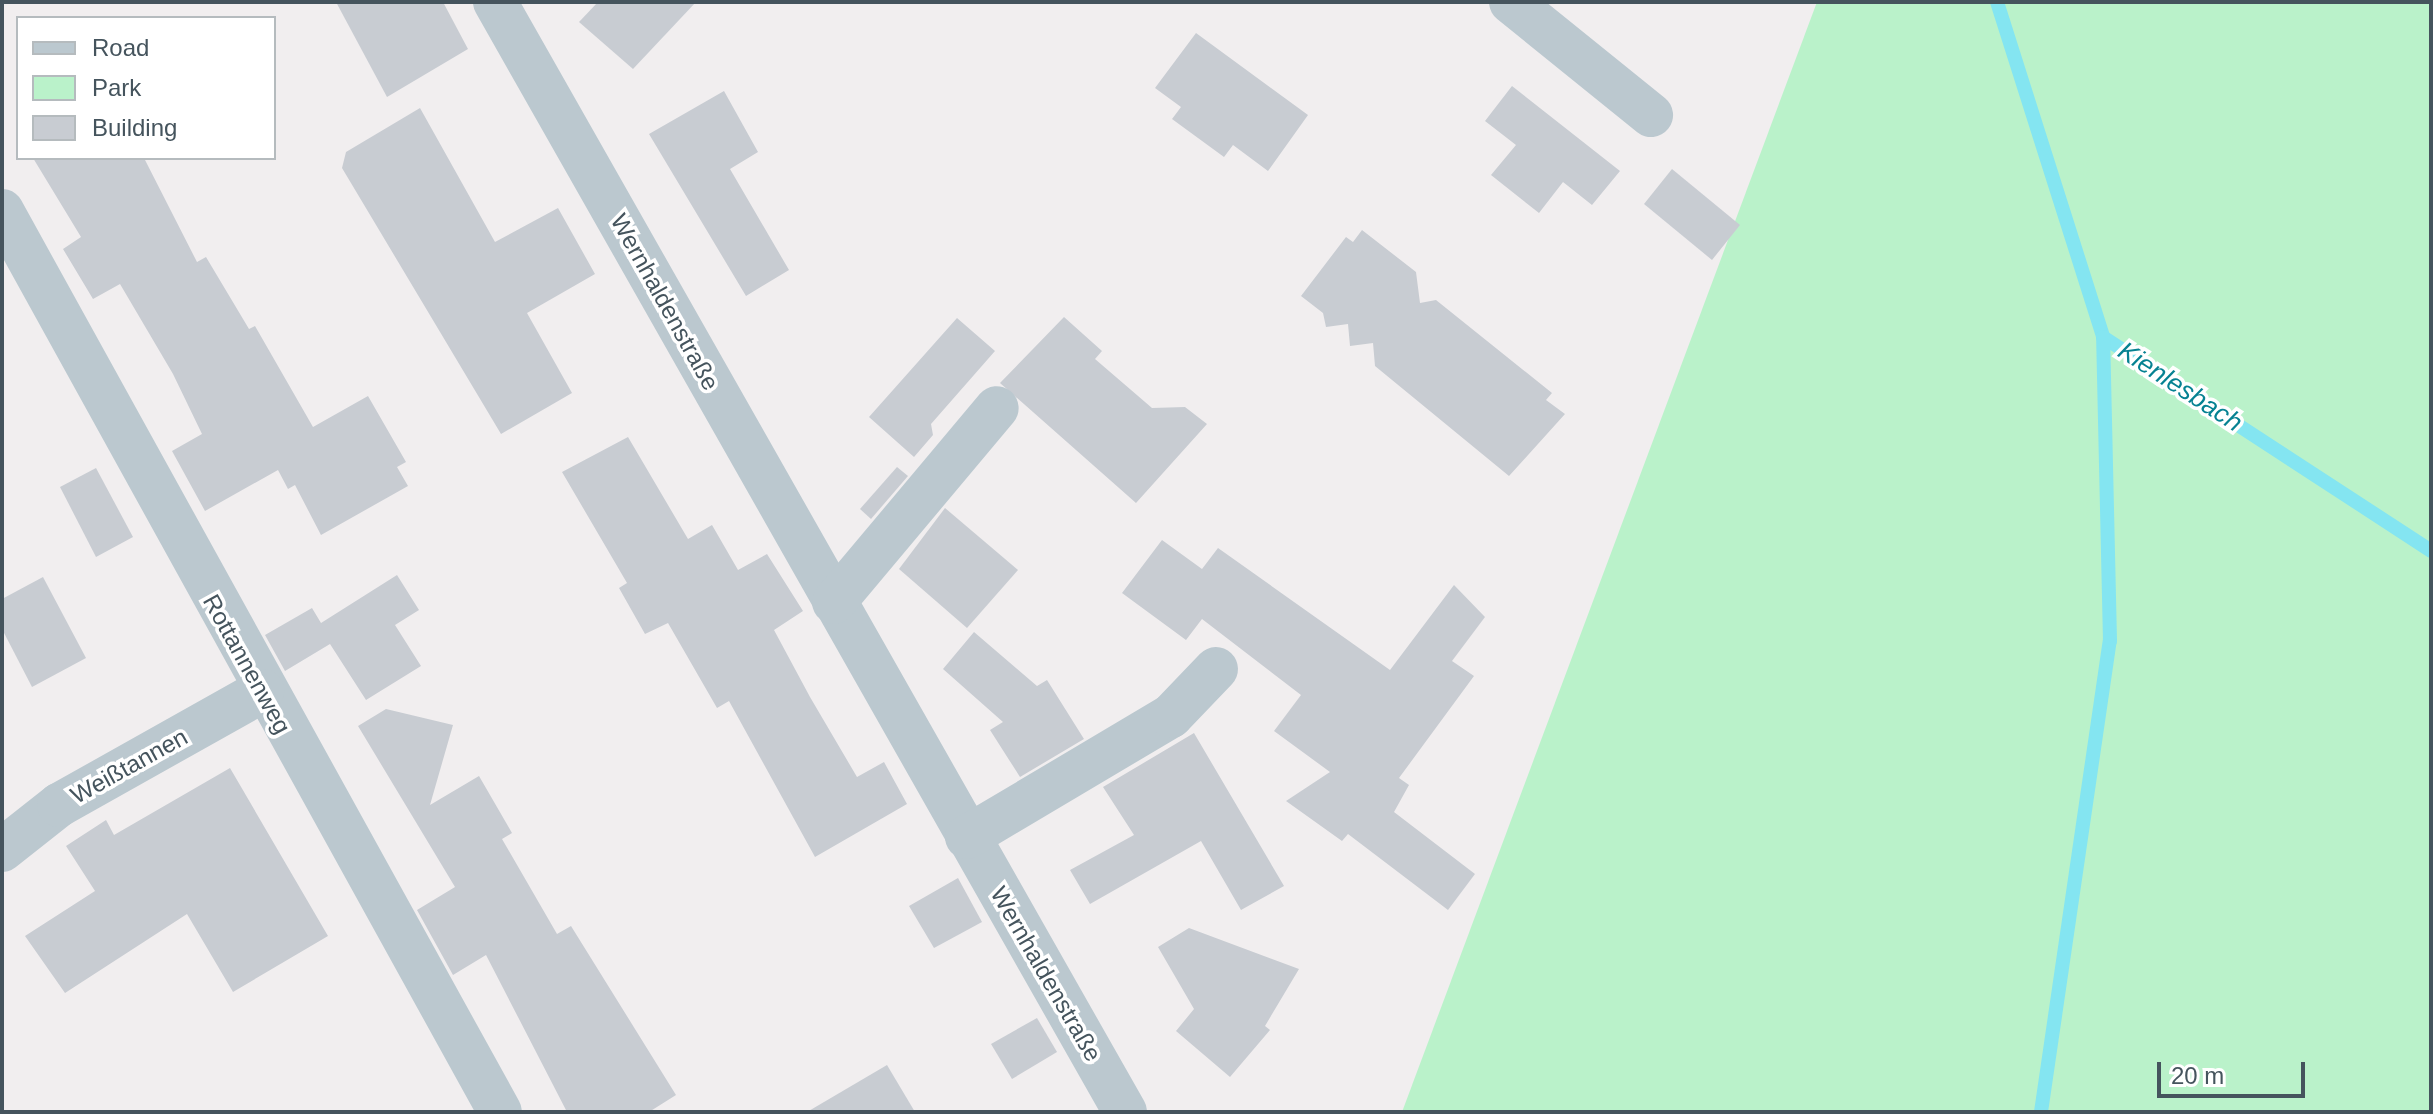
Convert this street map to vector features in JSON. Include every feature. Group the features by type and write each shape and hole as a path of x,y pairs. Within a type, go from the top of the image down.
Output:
{"street":[{"name":"Wernhaldenstraße","path":"495,2 1125,1112"},
{"path":"1511,2 1651,115"},
{"name":"Rottannenweg","path":"2,211 262,691 500,1112"},
{"path":"834,602 997,408"},
{"path":"967,837 1171,716 1216,669"},
{"name":"Weißtannen","path":"2,850 59,805 262,691"}],"green space":[{"path":"1817,2 2431,2 2431,1112 1402,1112"}],"building":[{"path":"336,2 443,2 468,49 387,97"},
{"path":"598,2 696,2 633,69 579,22"},
{"path":"1196,33 1308,115 1268,171 1233,145 1224,157 1172,119 1181,107 1155,88"},
{"path":"1512,86 1620,171 1592,205 1563,182 1539,213 1491,175 1516,145 1485,121"},
{"path":"724,91 758,152 730,169 789,270 746,296 649,134"},
{"path":"420,108 495,242 558,208 595,274 527,313 572,393 501,434 342,168 346,152"},
{"path":"34,160 145,160 197,262 206,257 249,329 255,326 313,427 368,396 406,462 397,467 408,486 321,535 295,485 288,489 278,470 205,511 172,451 202,434 173,374 120,284 93,299 63,249 81,237"},
{"path":"1672,169 1740,225 1712,260 1644,204"},
{"path":"1362,230 1416,272 1420,303 1436,300 1552,393 1546,400 1565,414 1509,476 1375,366 1373,343 1350,346 1348,324 1326,327 1323,313 1301,296 1346,237 1353,242"},
{"path":"1064,317 1102,351 1095,359 1152,408 1185,407 1207,424 1136,503 1000,383"},
{"path":"957,318 995,351 931,424 933,435 914,457 869,417"},
{"path":"628,437 688,539 712,525 738,570 767,554 803,611 774,630 810,697 857,777 884,762 907,804 815,857 729,701 717,708 668,623 645,634 619,588 627,583 562,472"},
{"path":"897,467 908,476 871,519 860,509"},
{"path":"96,468 133,537 96,557 60,487"},
{"path":"945,508 1018,570 967,628 899,569"},
{"path":"1162,540 1202,569 1218,548 1390,670 1454,585 1485,617 1452,661 1474,676 1399,778 1409,785 1394,812 1475,874 1448,910 1348,834 1342,841 1286,801 1330,772 1274,731 1301,695 1202,619 1186,640 1122,593"},
{"path":"397,575 419,610 395,625 421,666 366,700 330,644 285,671 265,635 312,608 321,623"},
{"path":"43,577 86,658 32,687 2,629 2,599"},
{"path":"974,632 1037,686 1047,680 1084,739 1020,777 990,730 1003,722 943,669"},
{"path":"386,709 453,725 430,805 479,776 512,833 502,839 557,934 571,926 676,1095 649,1112 567,1112 486,955 453,975 417,910 455,887 358,726"},
{"path":"1194,733 1284,886 1241,910 1201,841 1090,904 1070,870 1134,835 1103,787"},
{"path":"230,768 328,936 233,992 187,914 65,993 25,936 95,891 66,846 106,820 114,835"},
{"path":"958,878 982,922 934,948 909,906"},
{"path":"1189,928 1299,969 1265,1026 1270,1030 1230,1077 1176,1031 1194,1009 1158,947"},
{"path":"1037,1018 1057,1052 1012,1079 991,1044"},
{"path":"887,1065 915,1112 807,1112"}],"waterway":[{"name":"Kienlesbach","path":"1997,2 2103,337 2431,551"},
{"path":"2041,1112 2110,641 2103,337"}]}
